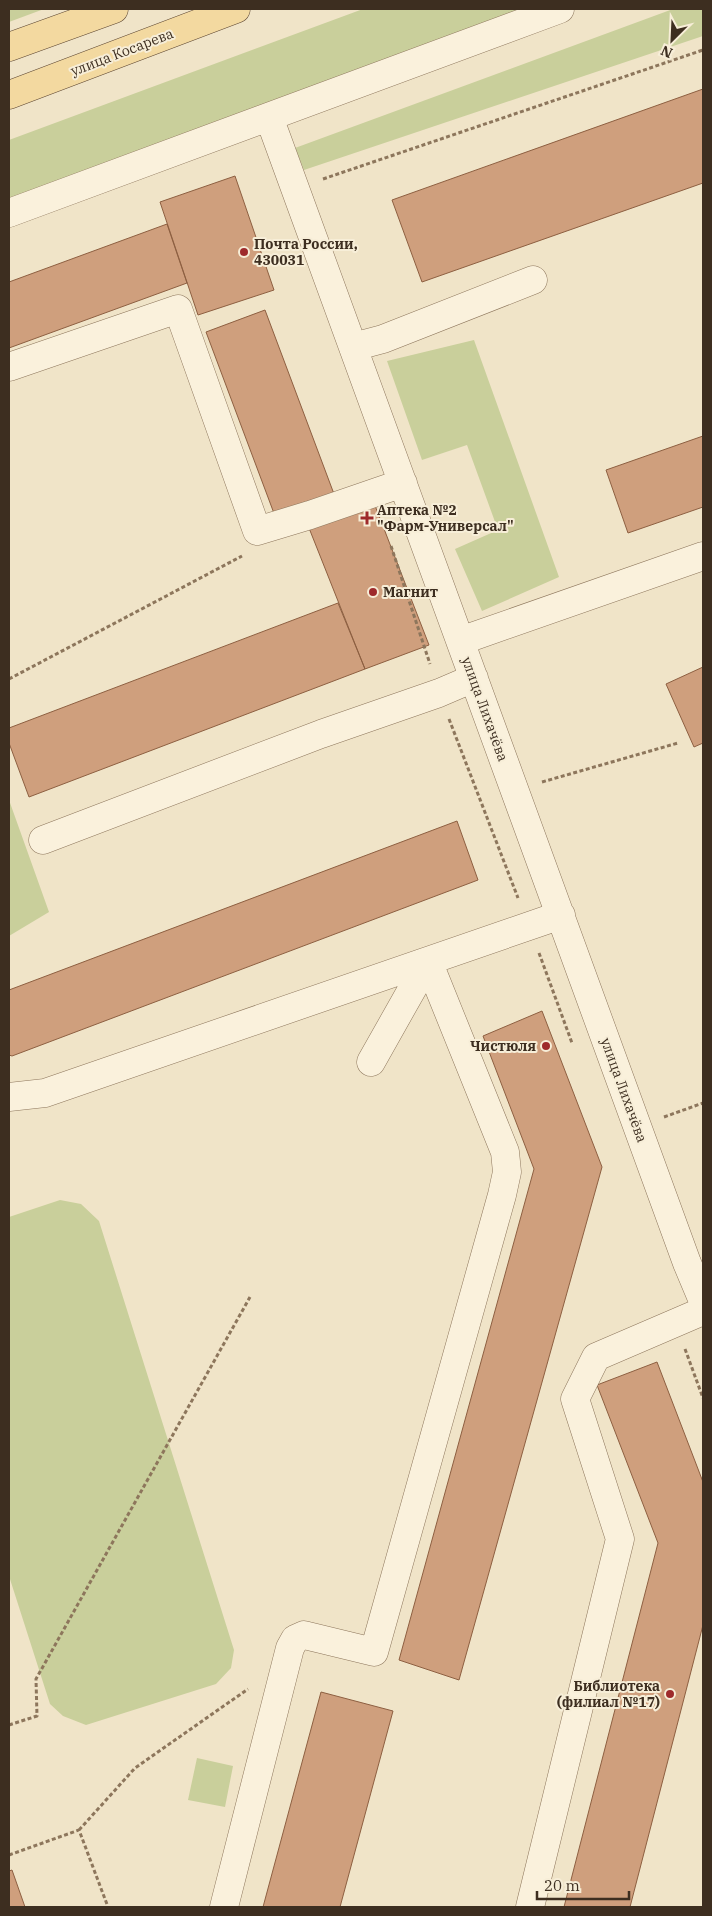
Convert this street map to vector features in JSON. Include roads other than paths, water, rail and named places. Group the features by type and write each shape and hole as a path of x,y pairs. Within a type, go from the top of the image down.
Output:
{"main road":[{"path":"9,47 82,14 114,9"},
{"name":"улица Косарева","path":"9,95 236,9"}],"street":[{"path":"9,213 560,9"},
{"name":"улица Лихачёва","path":"269,117 687,1263 703,1302"},
{"path":"353,347 383,339 533,280"},
{"path":"9,367 178,309 257,531 403,483"},
{"path":"460,641 703,556"},
{"path":"43,840 321,734 440,693 474,678"},
{"path":"9,1097 45,1093 561,915"},
{"path":"371,1062 428,961"},
{"path":"224,1907 286,1663 290,1648 295,1639 304,1635 374,1652 502,1196 507,1172 505,1152 428,961"},
{"path":"530,1907 620,1539 575,1400 596,1357 703,1310"}],"place":[{"name":"Почта России, 430031","path":"244,252"},
{"name":"Аптека №2 \"Фарм-Универсал\"","path":"367,518"},
{"name":"Магнит","path":"373,592"},
{"name":"Чистюля","path":"546,1046"},
{"name":"Библиотека (филиал №17)","path":"670,1694"}]}
